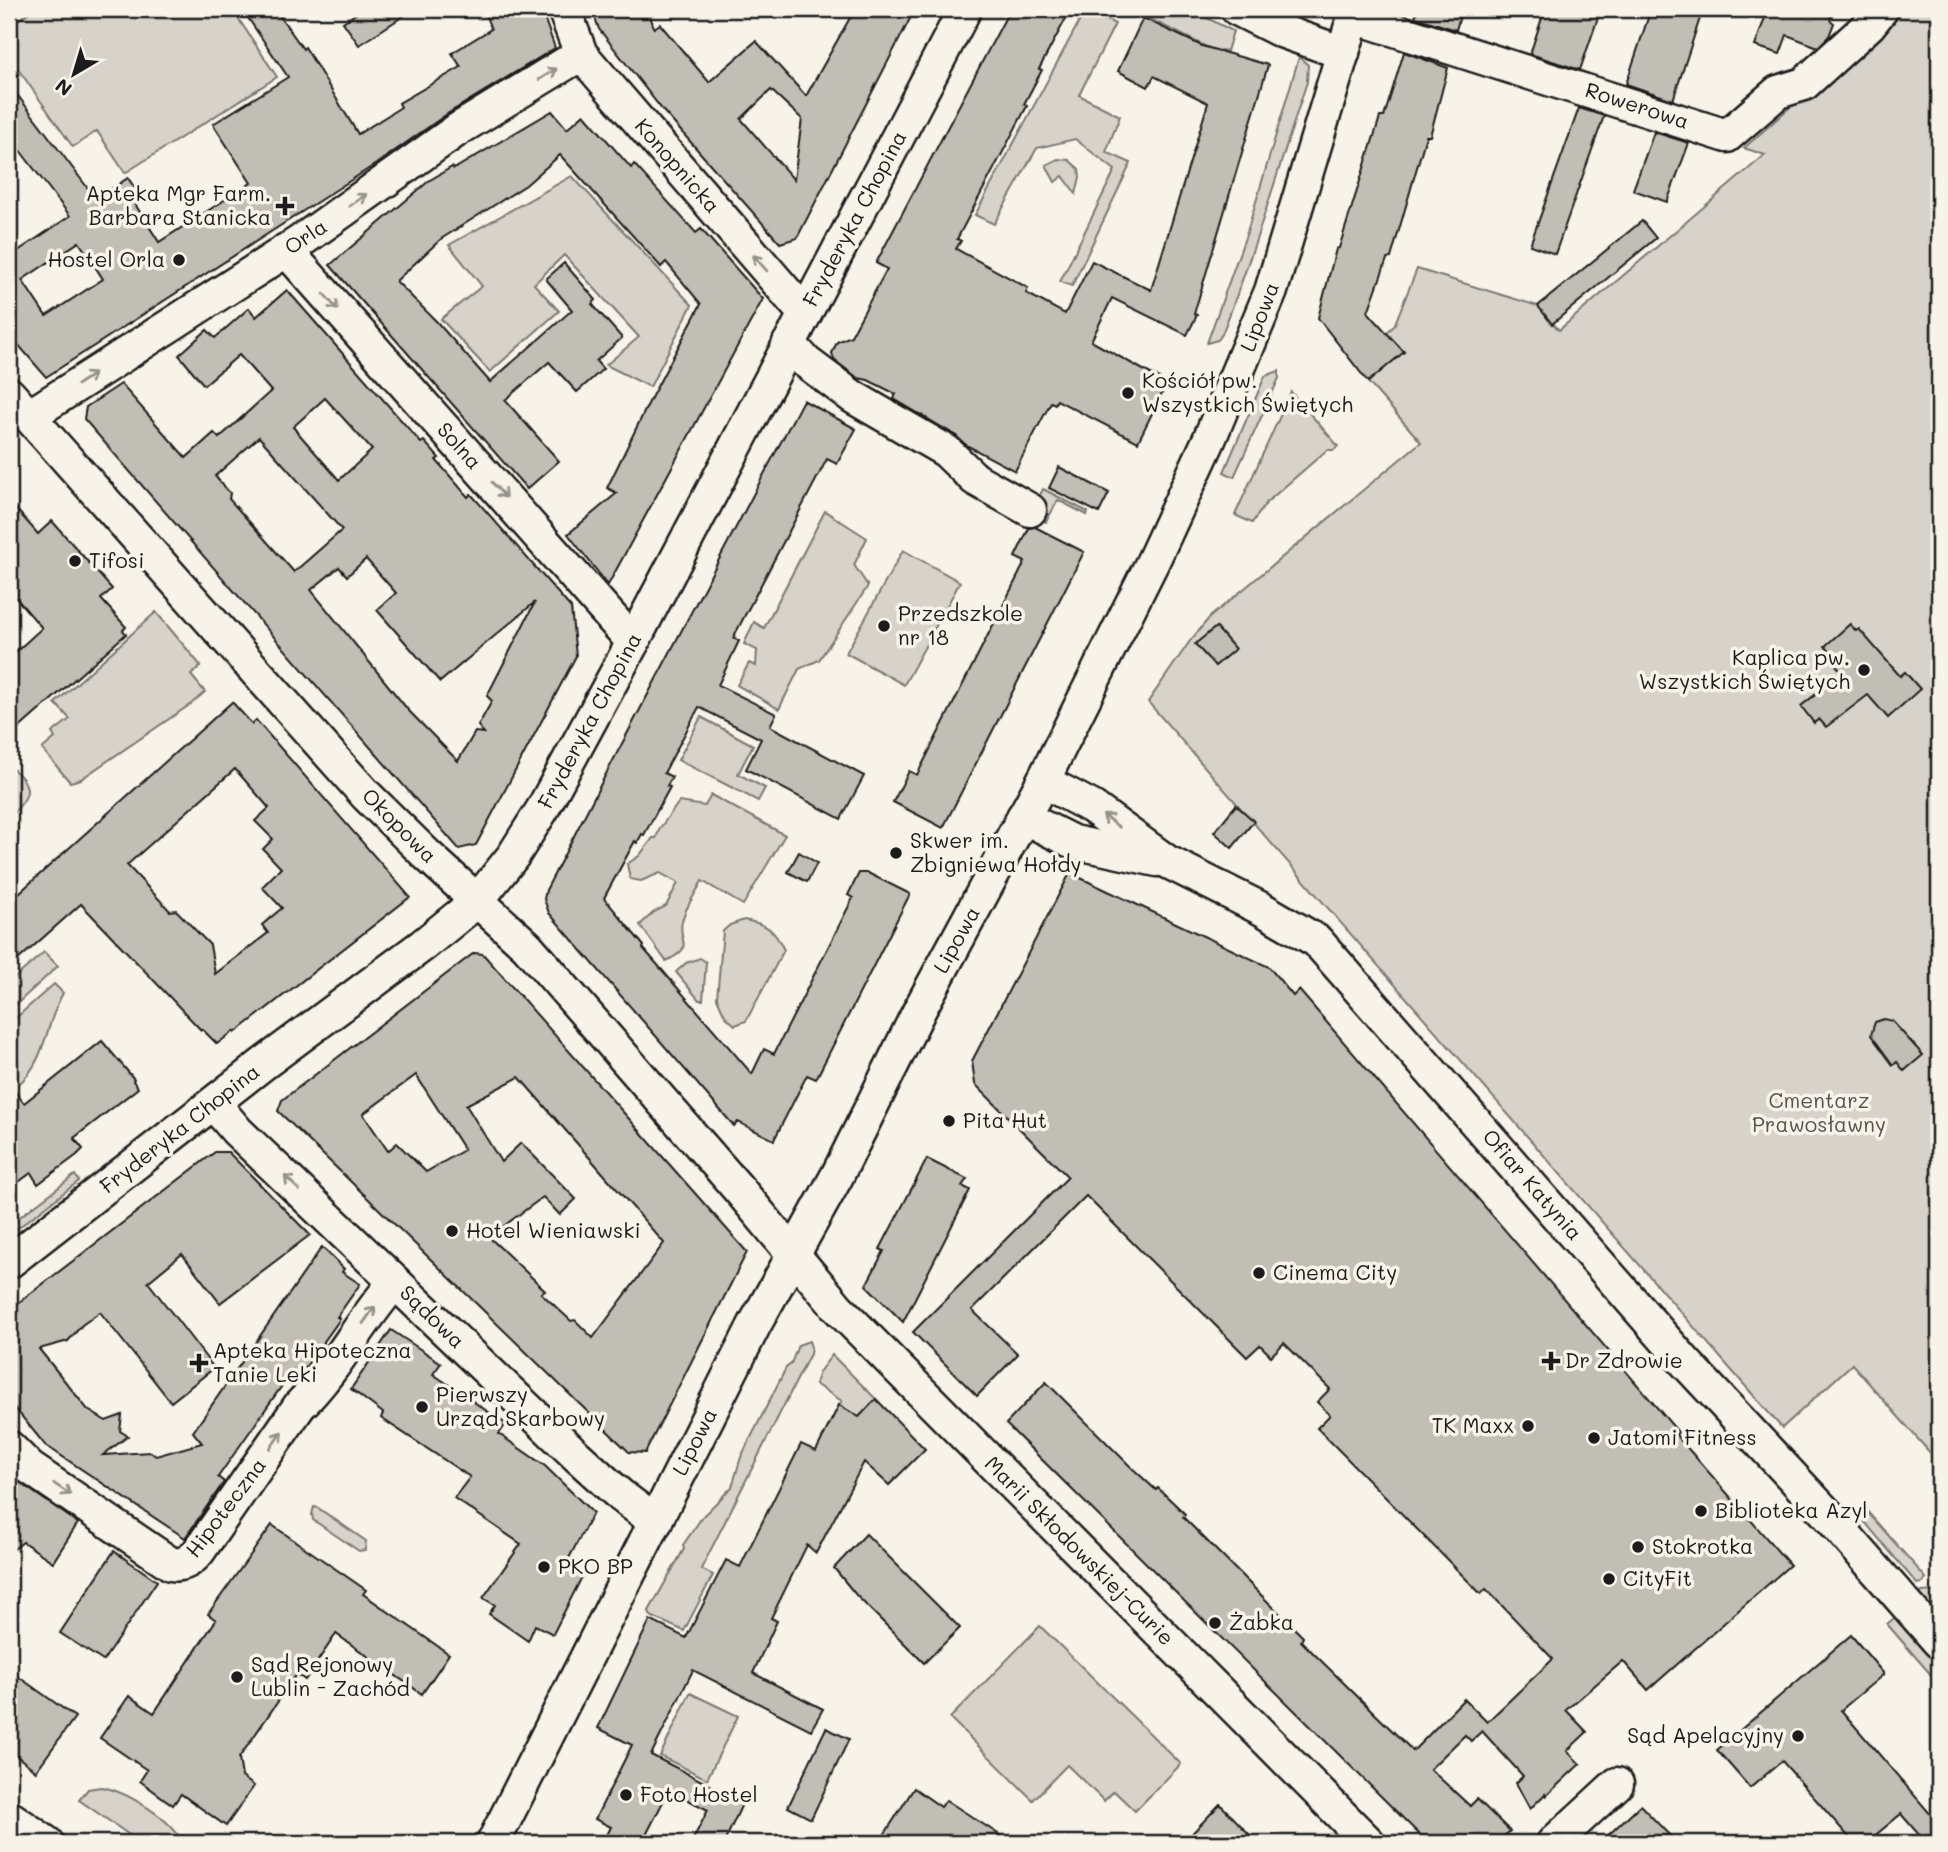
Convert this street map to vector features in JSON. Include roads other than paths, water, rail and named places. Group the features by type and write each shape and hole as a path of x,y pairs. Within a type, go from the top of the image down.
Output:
{"street":[{"name":"Konopnicka","path":"564,9 581,54 805,314"},
{"name":"Fryderyka Chopina","path":"9,1262 264,1064 423,946 477,901 513,856 542,810 633,642 965,9"},
{"path":"1237,9 1281,31 1343,53"},
{"name":"Rowerowa","path":"1355,13 1727,136 1778,92 1804,84 1869,25 1882,9"},
{"name":"Lipowa","path":"493,1843 792,1255 837,1176 920,1009 1042,781 1153,561 1257,330 1285,250 1355,13"},
{"name":"Orla","path":"19,405 286,250 457,130 581,54"},
{"name":"Solna","path":"286,250 633,642"},
{"path":"789,343 806,362 853,397 946,451 975,478 1030,510"},
{"name":"Okopowa","path":"19,405 366,794 535,956 742,1193 792,1255"},
{"name":"Ofiar Katynia","path":"1042,781 1092,807 1166,861 1262,909 1317,941 1686,1363 1828,1515 1939,1642"},
{"name":"Ofiar Katynia","path":"1023,817 1073,842 1166,861"},
{"name":"Sądowa","path":"214,1104 237,1131 577,1456 620,1496 656,1522"},
{"name":"Marii Skłodowskiej-Curie","path":"792,1255 838,1308 1369,1843"},
{"name":"Hipoteczna","path":"9,1447 30,1468 171,1564 187,1562 199,1551 300,1405 316,1389 395,1282"},
{"path":"1553,1843 1616,1784"},
{"path":"9,1817 47,1843"}],"place":[{"name":"Apteka Mgr Farm. Barbara Stanicka","path":"285,206"},
{"name":"Hostel Orla","path":"179,260"},
{"name":"Kościół pw. Wszystkich Świętych","path":"1128,393"},
{"name":"Tifosi","path":"75,561"},
{"name":"Przedszkole nr 18","path":"884,626"},
{"name":"Kaplica pw. Wszystkich Świętych","path":"1864,670"},
{"name":"Skwer im. Zbigniewa Hołdy","path":"896,853"},
{"name":"Pita Hut","path":"949,1121"},
{"name":"Hotel Wieniawski","path":"452,1231"},
{"name":"Cinema City","path":"1259,1273"},
{"name":"Dr Zdrowie","path":"1551,1361"},
{"name":"Apteka Hipoteczna Tanie Leki","path":"199,1363"},
{"name":"Pierwszy Urząd Skarbowy","path":"422,1407"},
{"name":"TK Maxx","path":"1528,1426"},
{"name":"Jatomi Fitness","path":"1594,1438"},
{"name":"Biblioteka Azyl","path":"1701,1511"},
{"name":"Stokrotka","path":"1638,1547"},
{"name":"PKO BP","path":"544,1567"},
{"name":"CityFit","path":"1609,1579"},
{"name":"Żabka","path":"1215,1623"},
{"name":"Sąd Rejonowy Lublin - Zachód","path":"237,1677"},
{"name":"Sąd Apelacyjny","path":"1798,1736"},
{"name":"Foto Hostel","path":"626,1795"}],"park label":[{"name":"Cmentarz Prawosławny","path":"1819,1113"}]}
